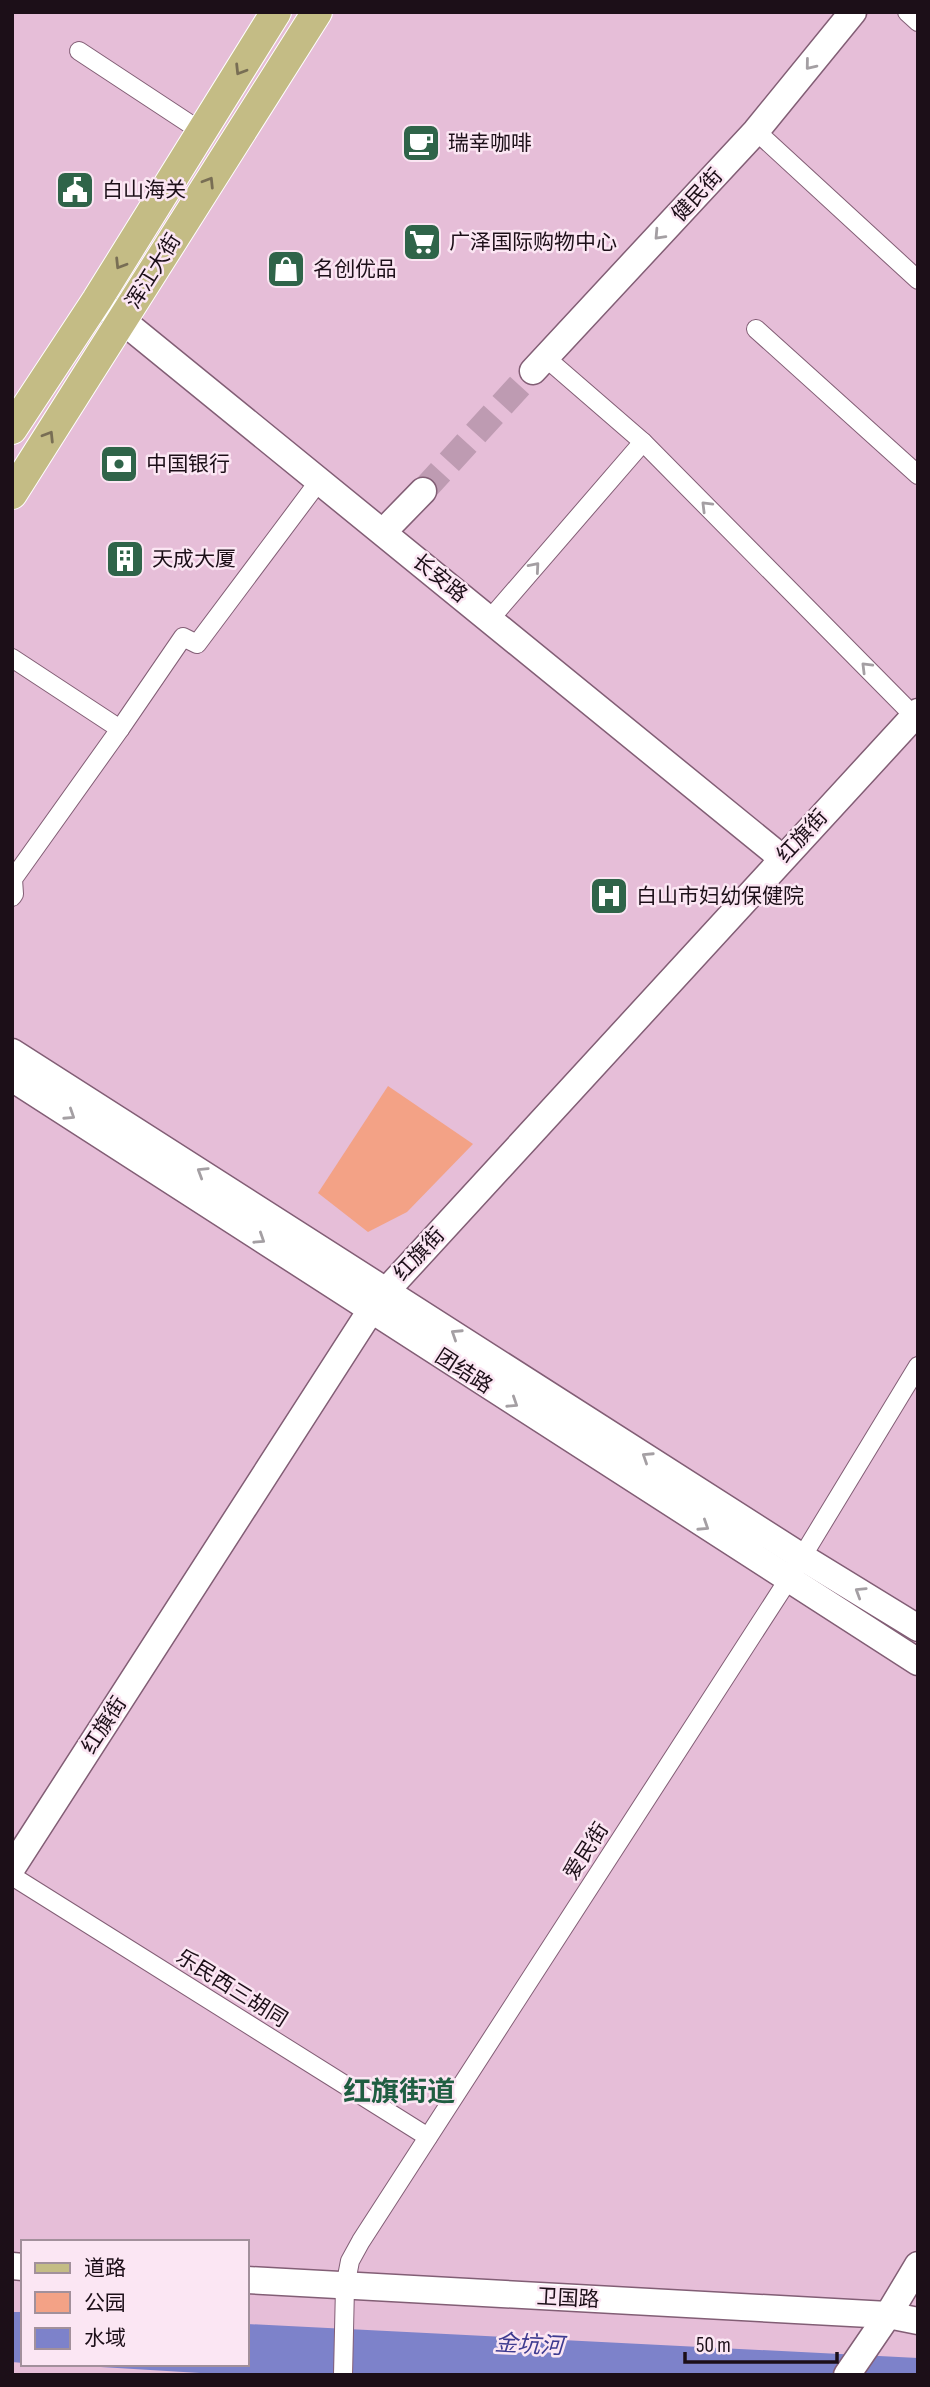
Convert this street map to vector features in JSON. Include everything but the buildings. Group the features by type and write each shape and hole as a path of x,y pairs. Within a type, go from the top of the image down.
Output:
{"main road":[{"name":"浑江大街","path":"12,429 97,300 276,12"},
{"name":"浑江大街","path":"12,494 317,12"}],"street":[{"name":"健民街","path":"539,365 756,131 853,12"},
{"path":"907,12 918,22"},
{"path":"79,51 201,132"},
{"path":"756,131 918,280"},
{"name":"长安路","path":"97,300 782,858"},
{"path":"756,329 918,475"},
{"path":"539,365 643,442 916,714"},
{"path":"490,619 643,442"},
{"path":"12,897 13,878 183,637 197,644 319,481"},
{"path":"383,532 423,491"},
{"path":"12,658 120,729"},
{"name":"红旗街","path":"12,1868 379,1300 916,714"},
{"name":"团结路","path":"12,1052 788,1580 918,1662"},
{"name":"团结路","path":"12,1078 918,1628"},
{"name":"爱民街","path":"343,2375 345,2299 350,2261 360,2241 788,1580 918,1366"},
{"name":"乐民西三胡同","path":"12,1876 428,2137"},
{"path":"847,2375 918,2265"},
{"name":"卫国路","path":"248,2280 345,2299 888,2315"},
{"path":"888,2315 918,2308"},
{"path":"888,2315 918,2321"}],"green space":[{"path":"388,1086 473,1144 407,1212 368,1232 318,1193"}],"water":[{"path":"12,2312 21,2312 21,2363 12,2362"},
{"name":"金坑河","path":"248,2324 918,2358 918,2375 233,2375 84,2366 248,2366"}],"tunnel":[{"path":"423,491 533,371"}],"place":[{"name":"瑞幸咖啡","path":"421,143"},
{"name":"白山海关","path":"75,190"},
{"name":"广泽国际购物中心","path":"422,242"},
{"name":"名创优品","path":"286,269"},
{"name":"中国银行","path":"119,464"},
{"name":"天成大厦","path":"125,559"},
{"name":"白山市妇幼保健院","path":"609,896"}],"district":[{"name":"红旗街道","path":"399,2091"}]}
